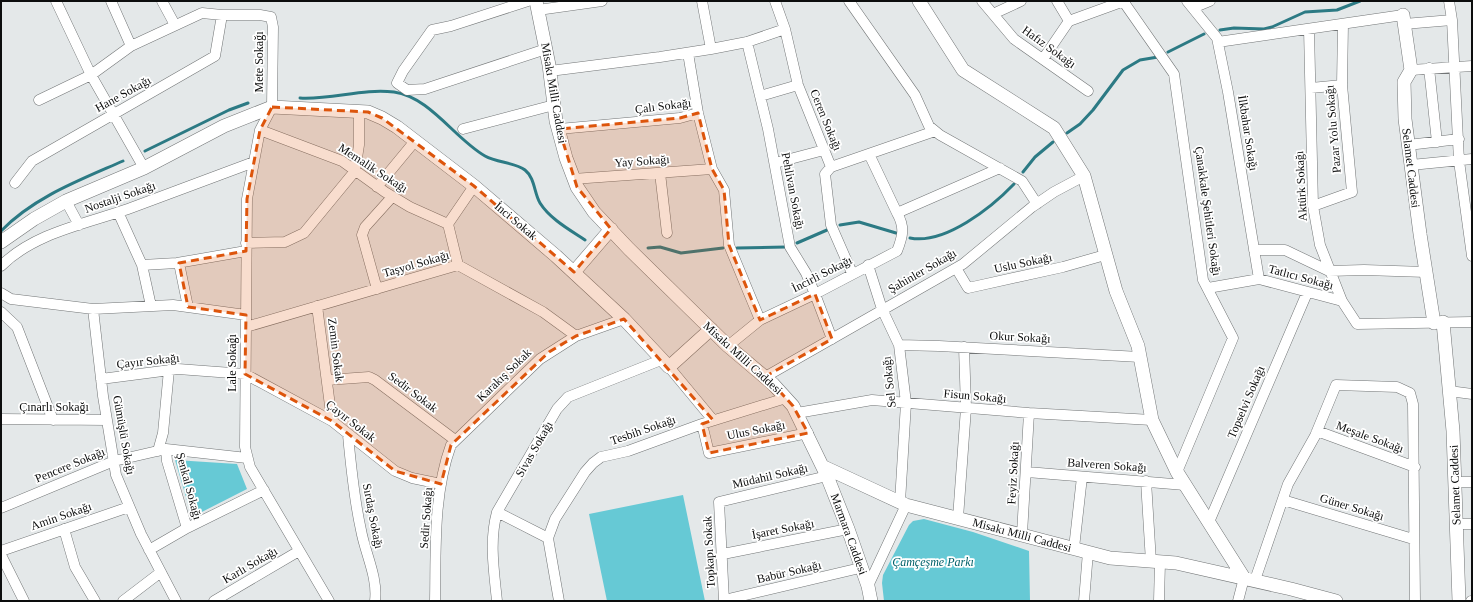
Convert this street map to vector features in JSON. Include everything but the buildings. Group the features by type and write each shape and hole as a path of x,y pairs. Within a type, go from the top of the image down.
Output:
{"street":[{"path":"56,1 91,75 144,168"},
{"path":"111,1 131,46"},
{"path":"162,1 175,25"},
{"path":"546,49 425,89 407,90 397,83 403,71 432,30 534,4 602,1"},
{"path":"702,1 711,49"},
{"name":"Ceren Sokağı","path":"775,1 785,29 798,85 831,167 935,131"},
{"path":"849,1 915,95 929,126 935,131 1022,181 1037,204"},
{"path":"919,1 963,70 1054,128 1084,176 1116,291 1134,334 1152,420 1177,472 1185,485 1209,522 1250,579"},
{"name":"Hafız Sokağı","path":"982,1 1014,39 1088,91"},
{"path":"992,14 1021,1"},
{"path":"1057,1 1070,21"},
{"path":"1043,59 1070,21 1123,1"},
{"name":"Çanakkale Şehitleri Sokağı","path":"1123,1 1174,74 1204,280 1232,338 1177,472"},
{"path":"1190,5 1210,1"},
{"path":"1449,1 1452,20 1455,67 1459,161 1470,224 1472,256"},
{"name":"Misakı Milli Caddesi","path":"534,4 546,49 558,129 573,179 590,206 610,229 728,346 765,377 786,398 797,413 808,433 826,472 903,503 1110,558 1176,563 1250,579 1336,601"},
{"name":"İlkbahar Sokağı","path":"1190,5 1217,38 1228,92 1259,279"},
{"path":"38,100 91,75 131,46 175,25 202,13 222,15"},
{"name":"Mete Sokağı","path":"222,15 260,15 271,18 273,27 272,107"},
{"name":"Hane Sokağı","path":"15,183 32,161 215,56 222,15"},
{"path":"1218,42 1343,24 1404,19 1452,20"},
{"name":"Selamet Caddesi","path":"1404,19 1411,70 1404,82 1405,119 1408,145 1426,272 1439,322 1450,391 1453,430 1459,601"},
{"name":"Pazar Yolu Sokağı","path":"1313,206 1352,192 1342,85 1343,24"},
{"path":"550,71 711,49 747,42 785,29"},
{"name":"Aktürk Sokağı","path":"1309,29 1313,206 1320,245 1342,301"},
{"name":"Pehlivan Sokağı","path":"747,42 775,163 790,247 806,273 832,339"},
{"path":"688,53 698,113"},
{"path":"1411,70 1472,66"},
{"path":"1429,68 1437,142"},
{"path":"760,96 798,85"},
{"path":"1311,88 1342,85"},
{"path":"463,129 554,105"},
{"path":"1,242 34,219 66,201 144,168 224,126 272,107"},
{"name":"İnci Sokak","path":"272,107 368,112 382,118 415,141 474,186 574,272 624,319 713,420"},
{"name":"Lale Sokağı","path":"272,107 260,130 247,199 245,374 246,458 329,601"},
{"path":"142,265 179,263 246,247 285,242 304,232 355,171 359,146 359,112"},
{"name":"Çalı Sokağı","path":"558,129 680,118 698,113 712,169 724,190 729,245 760,320"},
{"name":"Memalik Sokağı","path":"260,130 342,161 392,197 448,224"},
{"path":"1408,145 1459,139"},
{"path":"377,187 415,141"},
{"path":"775,163 824,150"},
{"name":"İncirli Sokağı","path":"728,346 760,320 815,294 852,273 897,251 903,235 902,221 869,154"},
{"path":"1411,165 1472,159"},
{"name":"Nostalji Sokağı","path":"1,266 12,255 56,232 118,212 254,162"},
{"path":"831,167 824,174 831,225 852,273"},
{"path":"897,213 1000,168"},
{"name":"Yay Sokağı","path":"573,179 712,169"},
{"path":"660,173 667,233"},
{"name":"Şahinler Sokağı","path":"765,377 956,268 1037,204 1054,192 1084,176"},
{"path":"458,265 448,224 474,186"},
{"path":"377,289 362,235 365,226 392,197"},
{"path":"66,201 79,225"},
{"path":"118,212 142,265 151,306"},
{"path":"574,272 610,229"},
{"path":"1254,250 1285,250 1329,271 1364,270 1426,272"},
{"name":"Uslu Sokağı","path":"956,268 968,288 1063,267 1105,255"},
{"path":"179,263 188,307"},
{"name":"Taşyol Sokağı","path":"246,327 458,265 543,312 576,336"},
{"name":"Sel Sokağı","path":"868,265 882,309 899,345 906,403 903,503 868,586"},
{"name":"Tatlıcı Sokağı","path":"1208,288 1259,279 1307,293 1342,301 1357,324 1472,322"},
{"path":"1,293 11,299 93,309 173,304 246,315"},
{"name":"Topselvi Sokağı","path":"1209,522 1307,293"},
{"path":"11,299 1,311 17,327 53,420"},
{"name":"Zemin Sokak","path":"317,306 332,420"},
{"name":"Gümüşlü Sokağı","path":"93,309 101,379 116,475 149,550 176,601"},
{"path":"576,336 624,319"},
{"name":"Sivas Sokağı","path":"497,601 492,556 494,524 497,512 562,402 568,397 665,364 711,329"},
{"name":"Karakış Sokak","path":"454,440 540,359 576,336"},
{"name":"Okur Sokağı","path":"899,345 964,347 1140,357"},
{"path":"958,518 966,408 964,347"},
{"name":"Çayır Sokağı","path":"101,379 178,369 245,374"},
{"name":"Şenkal Sokağı","path":"169,370 162,450 167,461 186,528"},
{"name":"Çayır Sokak","path":"245,374 332,420 348,436 395,471 412,478 441,484"},
{"name":"Sedir Sokak","path":"326,380 369,377 454,440"},
{"path":"1238,601 1250,579 1283,500 1288,484 1317,431 1336,385 1397,387 1410,393 1413,404 1415,467 1413,539 1414,601"},
{"path":"1450,391 1472,394"},
{"name":"Tesbih Sokağı","path":"548,538 555,518 585,472 593,462 601,457 628,451 713,420 786,398"},
{"name":"Fisun Sokağı","path":"797,413 872,400 1029,413 1152,420"},
{"name":"Feyiz Sokağı","path":"1022,534 1029,413"},
{"name":"Çınarlı Sokağı","path":"1,419 107,420"},
{"name":"Ulus Sokağı","path":"702,424 709,453 808,433"},
{"name":"Meşale Sokağı","path":"1317,431 1415,467"},
{"name":"Sırdaş Sokağı","path":"348,436 361,530 376,592 375,601"},
{"name":"Sedir Sokağı","path":"435,601 438,517 441,484 444,464 450,445 454,440"},
{"name":"Pencere Sokağı","path":"1,508 114,461 162,450 246,458"},
{"name":"Müdahil Sokağı","path":"719,502 826,472"},
{"name":"Marmara Caddesi","path":"826,472 848,529 860,568 868,586 871,601"},
{"name":"Balveren Sokağı","path":"1026,472 1185,485"},
{"path":"1074,548 1082,476"},
{"path":"1146,482 1160,601"},
{"path":"1455,482 1472,482"},
{"path":"149,550 186,528 264,490"},
{"name":"Güner Sokağı","path":"1283,500 1413,539"},
{"name":"Topkapı Sokak","path":"719,502 723,554 724,600"},
{"name":"Amin Sokağı","path":"1,551 129,507"},
{"path":"497,512 548,538 560,601"},
{"path":"1456,524 1472,524"},
{"path":"64,529 75,567 95,601"},
{"name":"İşaret Sokağı","path":"723,554 848,529"},
{"name":"Karlı Sokağı","path":"214,601 299,551"},
{"path":"1084,601 1088,552"},
{"path":"2,561 24,601"},
{"name":"Babür Sokağı","path":"724,600 860,568"},
{"path":"123,601 161,572"}],"highlighted area":[{"path":"272,107 368,112 382,118 474,186 574,272 611,229 577,187 559,129 680,118 698,113 712,169 724,190 729,245 760,320 815,294 832,339 766,376 793,406 808,433 709,453 702,424 713,420 624,319 576,336 549,352 451,445 441,484 395,471 332,421 245,374 246,315 188,307 179,263 246,251 247,199 260,130"}],"green space":[{"path":"175,460 237,464 247,489 192,517"},
{"path":"683,495 705,601 607,601 589,514"},
{"name":"Çamçeşme Parkı","path":"924,519 973,532 1029,551 1030,601 884,601 882,583 883,575 909,525 913,521"}],"waterway":[{"path":"1220,30 1234,28 1264,29 1272,27 1305,12 1337,10 1360,1"},
{"path":"1168,52 1204,34"},
{"path":"1067,133 1080,124 1093,110 1123,70 1140,60 1158,57"},
{"path":"300,98 382,91 407,95 431,110 463,140 485,156 516,165 525,170 533,181 538,199 544,209 561,224 585,240"},
{"path":"145,151 229,110 248,103"},
{"path":"1023,172 1035,157 1053,142"},
{"path":"1,231 28,208 58,190 123,161"},
{"path":"910,238 924,239 938,236 952,230 981,213 1014,184"},
{"path":"840,225 859,222 896,233"},
{"path":"797,243 827,230"},
{"path":"648,248 660,247 681,253 723,248"},
{"path":"737,248 786,247"}]}
